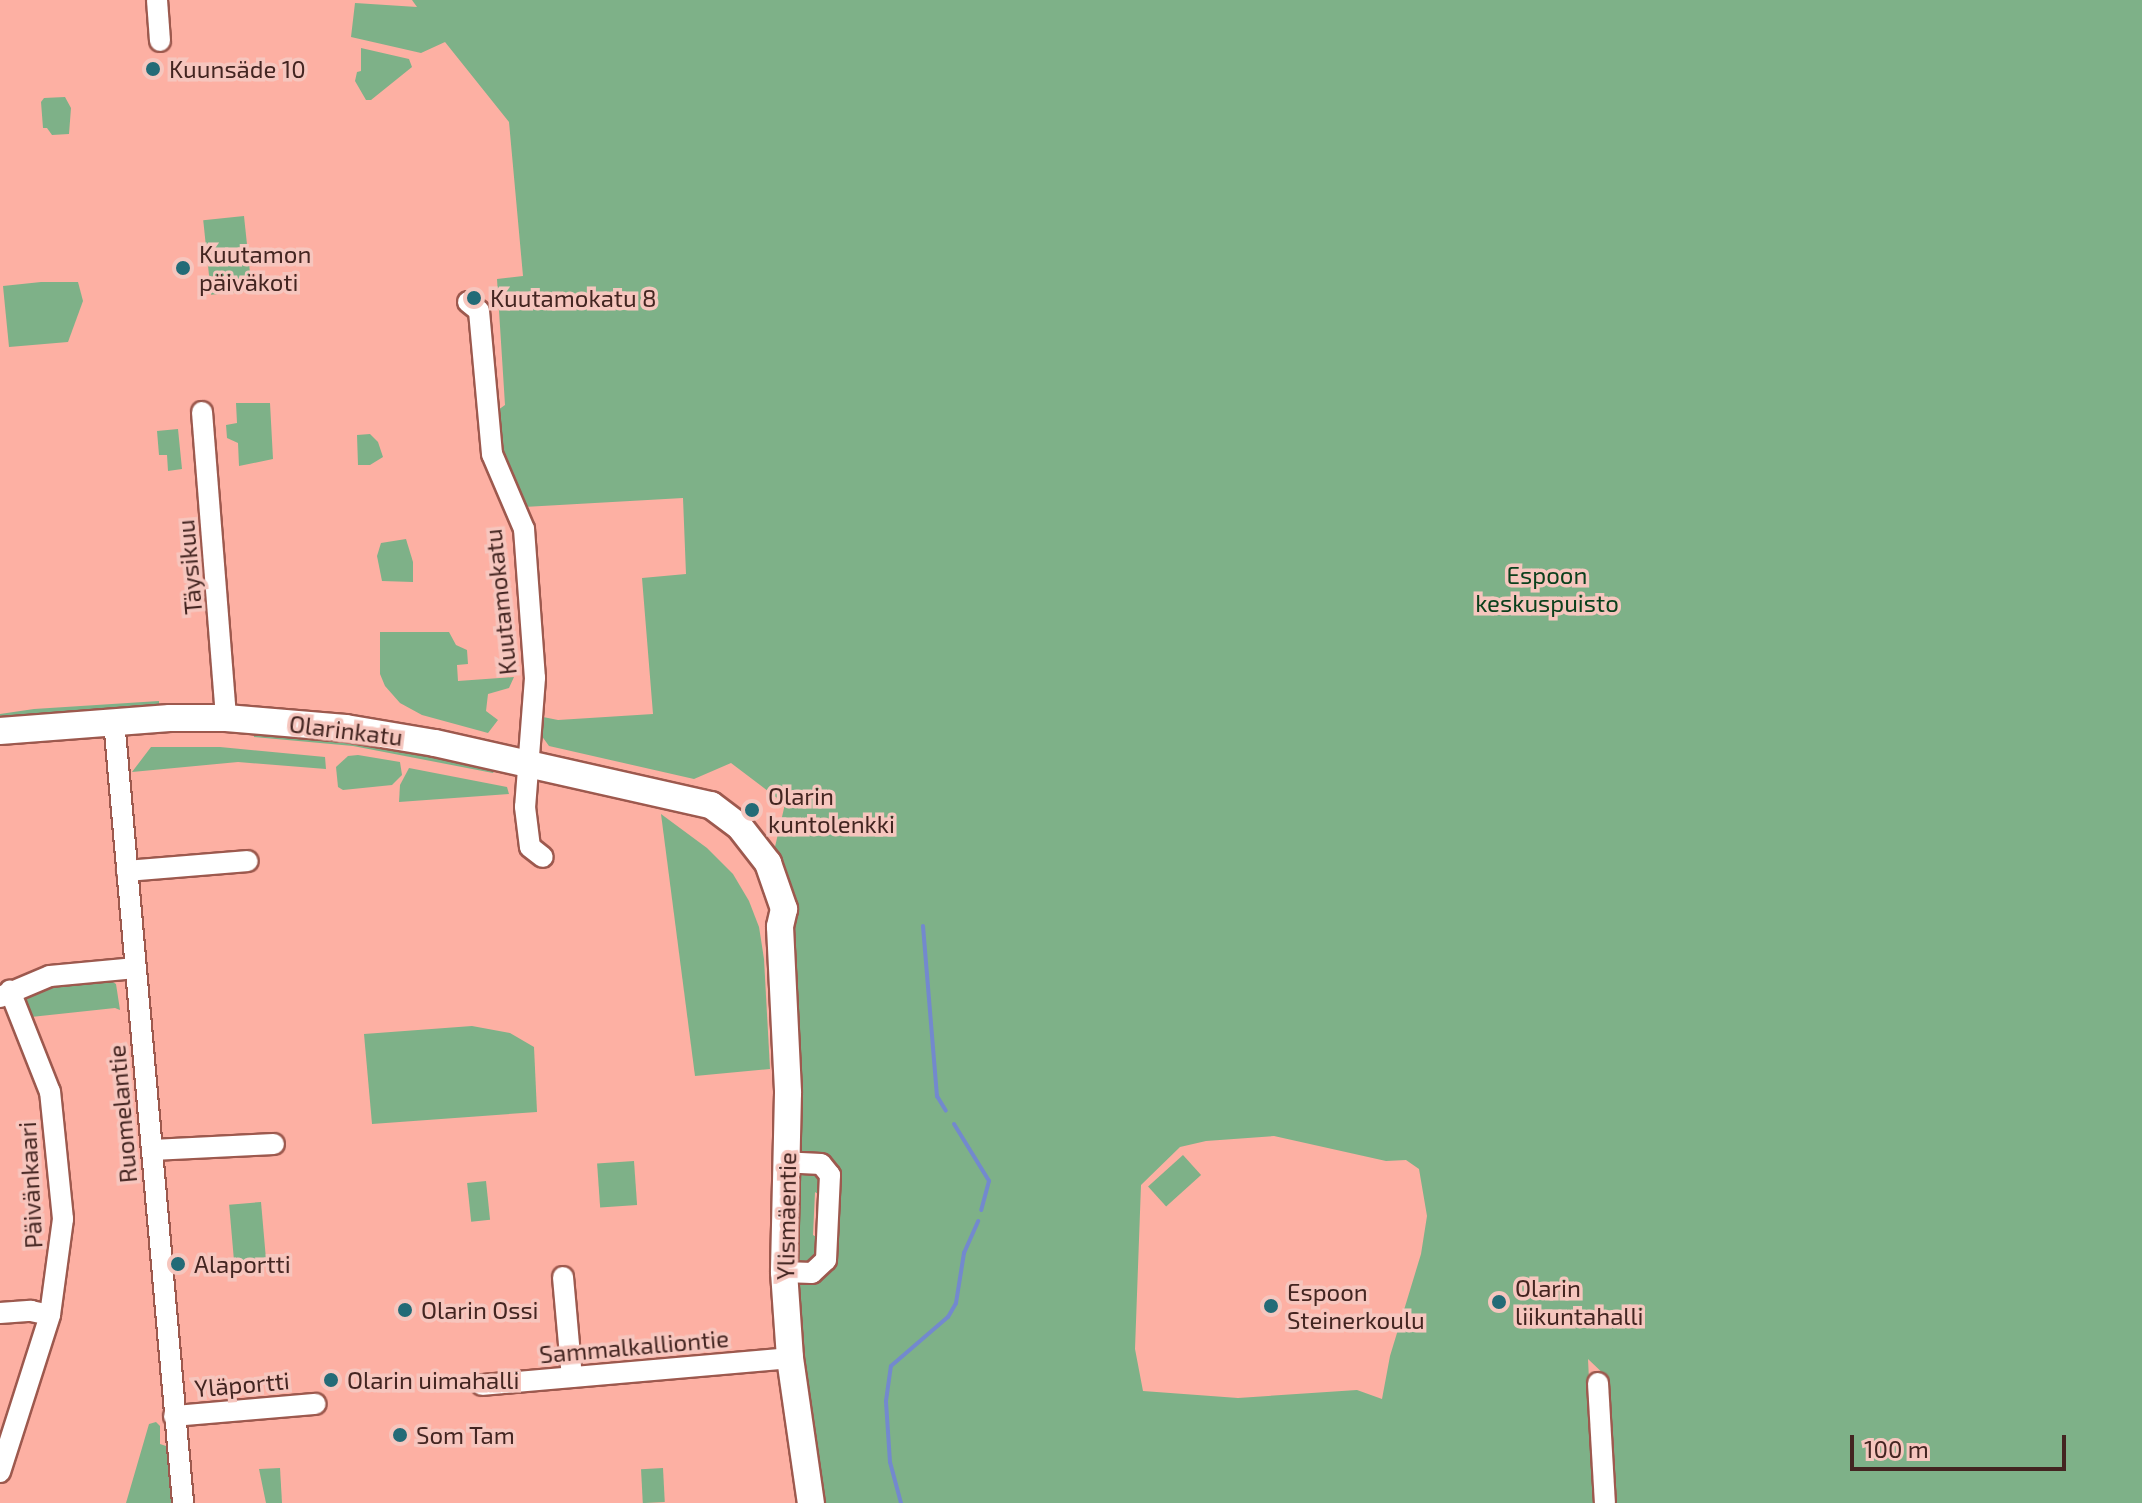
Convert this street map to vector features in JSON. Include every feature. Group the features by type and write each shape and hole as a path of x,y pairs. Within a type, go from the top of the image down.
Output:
{"main road":[{"name":"Olarinkatu","path":"0,731 114,720 226,718 346,728 528,763 686,801 752,853"},
{"name":"Ylismäentie","path":"752,853 780,927 788,1044 784,1272 790,1358 811,1503"}],"street":[{"path":"157,0 160,41"},
{"name":"Kuutamokatu","path":"468,302 479,311 492,454 524,529 535,678 525,807 530,847 543,857"},
{"name":"Täysikuu","path":"202,412 226,718"},
{"name":"Ruomelantie","path":"114,720 183,1503"},
{"path":"127,871 248,861"},
{"path":"3,995 50,976 136,968"},
{"name":"Päivänkaari","path":"0,1472 50,1315 63,1219 50,1092 31,1036 3,995"},
{"path":"152,1150 274,1144"},
{"path":"784,1272 812,1273 826,1260 830,1175 821,1164 786,1162"},
{"path":"563,1277 572,1377"},
{"path":"0,1313 31,1311 50,1315"},
{"name":"Sammalkalliontie","path":"482,1385 790,1358"},
{"path":"1598,1383 1605,1503"},
{"name":"Yläportti","path":"174,1416 315,1404"}],"green space":[{"name":"Espoon keskuspuisto","path":"412,0 2142,0 2142,1503 1614,1503 1609,1379 1588,1359 1595,1503 821,1503 794,1284 817,1276 835,1169 796,1152 774,851 785,804 731,763 694,779 549,746 541,735 543,717 558,720 653,714 642,578 686,574 683,498 524,507 501,454 498,410 505,405 497,279 523,276 509,122 445,42 421,53 351,37 355,3 417,7","holes":["1274,1136 1386,1161 1406,1160 1419,1169 1427,1216 1421,1254 1390,1356 1382,1399 1357,1390 1238,1398 1143,1391 1135,1349 1141,1185 1180,1147 1206,1141"]},
{"path":"361,48 409,59 412,67 371,100 366,100 355,81 357,72 361,71"},
{"path":"65,97 71,108 69,134 52,135 47,128 43,128 41,102 44,98"},
{"path":"244,216 252,291 211,295 203,220"},
{"path":"78,282 83,301 68,342 9,347 3,286"},
{"path":"236,403 270,403 273,459 239,466 238,443 227,438 226,425 237,423"},
{"path":"178,429 182,469 168,471 167,455 159,455 157,431"},
{"path":"370,434 378,442 383,457 370,465 358,465 357,435"},
{"path":"406,539 413,562 413,582 382,581 377,556 381,543"},
{"path":"380,632 449,632 456,645 467,650 468,664 457,665 458,681 514,677 509,688 488,694 486,711 498,720 488,733 422,715 400,703 385,686 380,674"},
{"path":"159,701 159,710 0,720 0,714 34,709"},
{"path":"253,728 323,735 498,766 493,773 353,746 254,737"},
{"path":"151,747 220,747 325,757 326,769 238,762 132,772"},
{"path":"348,756 400,762 402,775 392,785 343,790 338,787 336,767"},
{"path":"409,768 507,787 509,794 399,802 400,785"},
{"path":"661,814 707,848 733,874 749,901 759,927 764,959 770,1069 695,1076"},
{"path":"108,979 116,984 120,1010 31,1017 26,1005 27,998 47,983"},
{"path":"472,1026 510,1033 534,1047 537,1112 372,1124 364,1034"},
{"path":"1183,1155 1201,1175 1166,1207 1148,1186"},
{"path":"634,1161 637,1205 600,1207 597,1164"},
{"path":"800,1171 820,1171 827,1200 815,1192 813,1235 825,1242 822,1261 797,1265 795,1176"},
{"path":"486,1181 490,1220 471,1222 467,1183"},
{"path":"261,1202 266,1259 234,1262 229,1205"},
{"path":"156,1422 160,1426 160,1444 166,1446 174,1503 126,1503 149,1424"},
{"path":"280,1468 282,1503 266,1503 259,1469"},
{"path":"663,1468 665,1502 643,1503 641,1469"}],"waterway":[{"path":"923,926 937,1096 946,1111"},
{"path":"954,1124 989,1181 981,1210"},
{"path":"901,1503 890,1462 886,1401 891,1366 948,1317 956,1303 964,1253 978,1221"}],"place":[{"name":"Kuunsäde 10","path":"153,69"},
{"name":"Kuutamon päiväkoti","path":"183,268"},
{"name":"Kuutamokatu 8","path":"474,298"},
{"name":"Olarin kuntolenkki","path":"752,810"},
{"name":"Alaportti","path":"178,1264"},
{"name":"Olarin liikuntahalli","path":"1499,1302"},
{"name":"Espoon Steinerkoulu","path":"1271,1306"},
{"name":"Olarin Ossi","path":"405,1310"},
{"name":"Olarin uimahalli","path":"331,1380"},
{"name":"Som Tam","path":"400,1435"}]}
